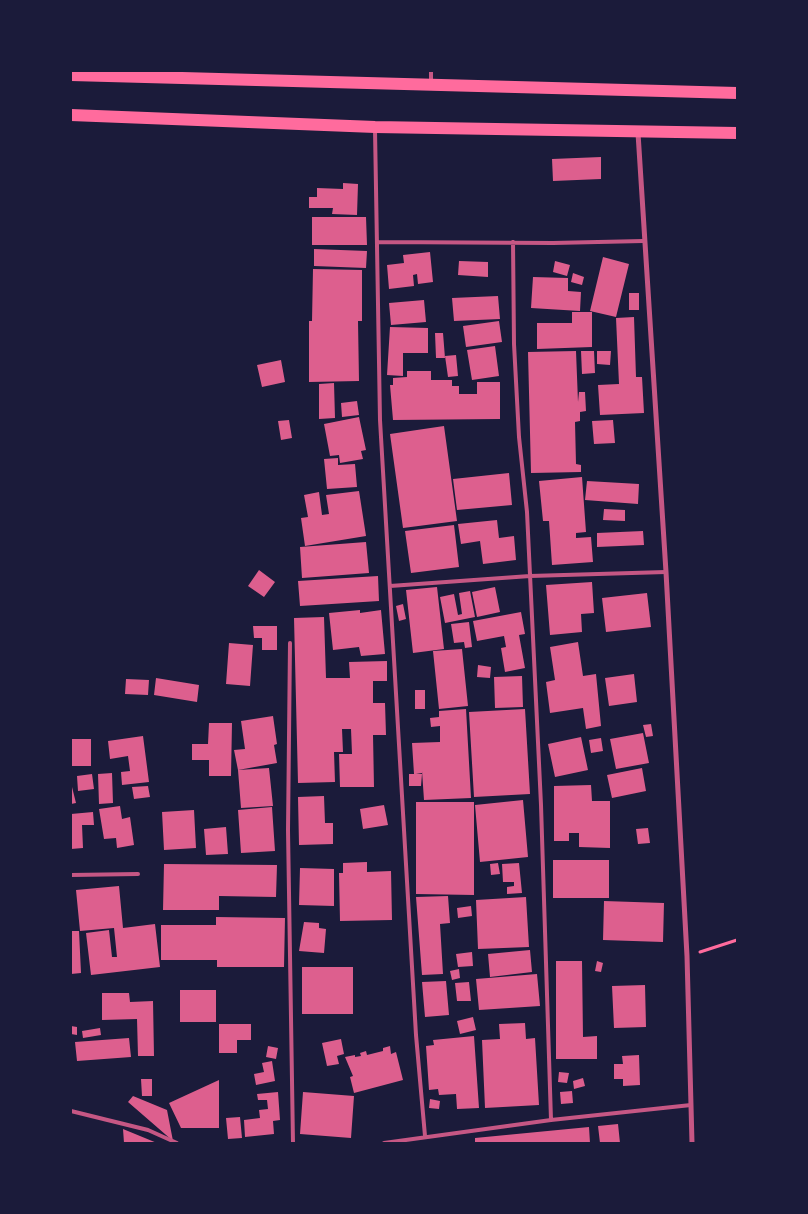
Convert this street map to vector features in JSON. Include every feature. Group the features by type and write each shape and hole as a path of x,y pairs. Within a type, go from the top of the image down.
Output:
{"main road":[{"path":"71,75 737,93"},
{"path":"71,115 375,127 638,133 737,133"}],"street":[{"path":"638,133 643,241 666,572 687,956 692,1143"}],"lane":[{"path":"431,71 431,85"},
{"path":"375,127 380,420 416,1025 425,1136"},
{"path":"377,242 643,241"},
{"path":"513,242 514,344 530,576 541,805 551,1120"},
{"path":"390,586 530,576 666,572"},
{"path":"290,643 288,830 293,1143"},
{"path":"71,875 138,874"},
{"path":"384,1143 551,1120 691,1105"},
{"path":"71,1111 148,1130 177,1143"}],"path":[{"path":"687,956 737,940"}],"building":[{"path":"601,157 601,179 553,181 552,159"},
{"path":"343,183 358,184 357,215 332,214 333,208 309,208 309,197 317,197 317,188 343,189"},
{"path":"312,217 366,217 367,245 312,245"},
{"path":"314,249 367,251 366,268 314,266"},
{"path":"430,252 433,282 418,284 417,274 413,275 414,286 389,289 387,265 404,263 403,255"},
{"path":"603,257 629,264 616,317 590,311"},
{"path":"459,261 488,262 488,277 458,275"},
{"path":"555,261 570,265 567,276 553,272"},
{"path":"313,269 362,270 362,321 358,321 359,381 309,382 309,321 312,321"},
{"path":"573,273 584,277 582,285 571,282"},
{"path":"533,277 568,278 568,291 581,292 580,311 531,308"},
{"path":"629,293 639,293 639,310 629,310"},
{"path":"498,296 500,319 454,321 452,298"},
{"path":"424,300 426,322 391,325 389,303"},
{"path":"572,312 592,312 592,347 537,349 537,323 572,323"},
{"path":"634,317 636,377 642,377 644,413 600,415 598,385 619,384 616,318"},
{"path":"499,321 502,342 466,347 463,326"},
{"path":"390,327 428,328 428,353 403,353 403,376 387,375"},
{"path":"435,333 443,333 445,358 436,358"},
{"path":"495,346 499,376 472,380 467,350"},
{"path":"576,351 578,402 579,392 585,392 586,411 580,412 580,421 575,422 576,464 581,465 581,472 531,473 528,352"},
{"path":"581,351 594,351 595,373 582,374"},
{"path":"597,351 611,351 610,365 597,364"},
{"path":"456,355 458,376 448,377 445,356"},
{"path":"281,360 285,382 262,387 257,365"},
{"path":"407,371 431,371 431,380 452,380 452,386 459,386 459,394 477,394 477,382 500,382 500,419 393,420 390,385 393,385 393,378 407,377"},
{"path":"334,383 335,418 319,419 319,384"},
{"path":"357,401 359,415 342,417 341,403"},
{"path":"359,417 366,450 361,451 363,459 340,463 339,455 330,456 324,424"},
{"path":"289,420 292,438 281,440 278,421"},
{"path":"613,420 615,443 594,444 592,421"},
{"path":"444,426 457,521 403,528 390,434"},
{"path":"338,458 338,465 355,464 357,487 327,489 324,459"},
{"path":"509,473 512,505 457,510 453,479"},
{"path":"582,477 586,532 576,533 576,538 591,537 593,562 552,565 549,521 543,521 539,481"},
{"path":"587,481 639,484 638,504 585,500"},
{"path":"359,491 366,536 305,546 301,518 308,517 304,495 319,492 322,515 329,514 326,495"},
{"path":"604,509 625,510 625,521 603,520"},
{"path":"497,520 499,538 514,536 516,560 483,564 480,541 461,544 458,524"},
{"path":"454,525 459,567 411,573 405,531"},
{"path":"643,531 644,545 597,547 597,533"},
{"path":"366,542 369,573 302,578 300,547"},
{"path":"259,570 275,582 264,597 248,586"},
{"path":"378,576 379,601 300,606 298,581"},
{"path":"592,582 594,613 581,614 582,632 550,635 546,585"},
{"path":"437,587 444,649 413,653 406,590"},
{"path":"495,587 500,612 477,617 472,592"},
{"path":"470,591 475,617 445,623 440,597 454,594 458,615 462,614 459,593"},
{"path":"647,593 651,627 606,632 602,598"},
{"path":"403,604 406,619 399,621 396,606"},
{"path":"360,610 360,613 381,610 385,654 361,656 359,647 333,650 329,613"},
{"path":"521,612 525,634 519,635 525,668 505,672 501,648 506,647 504,636 477,641 473,621"},
{"path":"324,617 326,678 350,678 349,662 387,661 387,681 373,681 373,703 385,703 386,735 373,735 374,787 340,787 339,754 352,754 351,729 342,729 343,752 334,752 335,782 298,783 294,618"},
{"path":"469,622 472,647 465,648 464,642 454,643 451,624"},
{"path":"253,626 277,626 277,650 262,650 262,638 254,638"},
{"path":"578,642 583,676 596,674 601,726 586,729 583,708 550,713 546,682 555,680 550,647"},
{"path":"229,643 253,645 250,686 226,684"},
{"path":"462,649 468,706 439,709 433,651"},
{"path":"478,665 491,667 490,678 477,677"},
{"path":"634,674 637,702 609,706 605,678"},
{"path":"522,676 523,707 495,708 494,677"},
{"path":"156,678 199,685 197,702 154,695"},
{"path":"126,679 149,680 148,695 125,694"},
{"path":"415,690 425,690 425,709 415,709"},
{"path":"466,709 471,798 424,800 422,771 422,773 416,773 422,774 421,786 409,786 409,774 414,774 412,743 440,742 440,726 431,727 430,718 439,717 439,711"},
{"path":"525,709 530,794 474,797 469,712"},
{"path":"273,716 277,744 274,745 277,763 238,770 234,750 245,749 241,721"},
{"path":"209,723 232,723 231,776 209,776 209,760 192,760 192,744 208,744"},
{"path":"651,724 653,736 646,737 643,725"},
{"path":"643,733 649,763 616,769 610,739"},
{"path":"143,736 149,782 122,785 121,772 130,771 128,756 110,759 108,741"},
{"path":"581,737 588,770 555,777 548,744"},
{"path":"601,738 603,751 591,753 589,740"},
{"path":"71,739 91,739 91,766 71,766"},
{"path":"269,768 273,806 241,808 238,770"},
{"path":"642,768 646,791 612,798 607,775"},
{"path":"112,773 113,803 99,804 98,774"},
{"path":"92,774 94,789 78,791 77,776"},
{"path":"71,783 76,803 71,804"},
{"path":"591,785 592,801 610,801 610,848 579,847 579,833 569,833 569,841 554,841 554,786"},
{"path":"148,786 150,797 134,799 132,787"},
{"path":"324,796 325,823 333,823 333,844 299,845 298,797"},
{"path":"523,800 528,857 480,862 475,805"},
{"path":"416,802 474,802 474,895 416,894"},
{"path":"384,805 388,825 363,829 360,809"},
{"path":"120,806 122,819 130,817 134,845 117,848 116,838 104,839 99,809"},
{"path":"272,807 275,851 241,853 238,810"},
{"path":"194,810 196,848 164,850 162,812"},
{"path":"93,812 94,825 82,825 83,848 71,849 71,814"},
{"path":"226,827 228,854 206,855 204,829"},
{"path":"648,828 650,843 638,844 636,829"},
{"path":"553,860 609,860 609,898 553,898"},
{"path":"367,862 367,872 391,871 392,920 340,921 339,873 343,873 343,863"},
{"path":"498,863 500,874 491,875 490,864"},
{"path":"519,863 522,893 507,894 507,887 514,886 514,882 503,882 502,864"},
{"path":"164,864 277,865 276,897 219,896 219,910 163,910"},
{"path":"300,868 334,869 334,906 299,905"},
{"path":"119,886 123,928 155,924 160,967 91,975 86,933 109,930 112,957 117,957 114,928 80,931 76,890"},
{"path":"448,896 450,923 440,924 443,974 422,975 416,897"},
{"path":"526,897 529,947 478,949 476,900"},
{"path":"604,901 664,903 663,942 603,940"},
{"path":"471,906 472,916 458,918 457,908"},
{"path":"216,917 285,918 284,967 217,967 217,960 161,960 161,925 216,925"},
{"path":"304,922 319,923 319,928 326,929 324,953 299,951"},
{"path":"71,931 79,931 81,973 71,974"},
{"path":"530,950 532,972 490,977 488,954"},
{"path":"472,952 473,966 458,967 456,954"},
{"path":"556,961 582,961 583,1037 597,1036 597,1059 556,1059"},
{"path":"597,961 603,963 601,972 595,971"},
{"path":"302,967 353,967 353,1014 302,1014"},
{"path":"459,969 460,978 452,980 450,971"},
{"path":"537,974 540,1006 479,1010 476,979"},
{"path":"446,981 449,1015 425,1017 422,982"},
{"path":"469,982 471,1001 457,1001 455,983"},
{"path":"645,985 646,1027 614,1028 612,986"},
{"path":"180,990 216,990 216,1022 180,1022"},
{"path":"102,993 129,993 130,1002 153,1001 154,1056 138,1056 137,1019 102,1020"},
{"path":"473,1017 476,1030 460,1034 457,1021"},
{"path":"525,1023 526,1039 535,1038 539,1105 485,1108 482,1040 500,1039 499,1024"},
{"path":"219,1024 251,1024 251,1040 237,1040 237,1053 219,1053"},
{"path":"71,1026 77,1027 77,1035 71,1034"},
{"path":"100,1028 101,1035 83,1038 82,1031"},
{"path":"474,1036 479,1108 457,1109 456,1094 439,1095 438,1089 429,1090 426,1046 434,1045 433,1040"},
{"path":"129,1038 131,1057 77,1061 75,1042"},
{"path":"341,1039 344,1054 337,1056 339,1064 327,1066 322,1043"},
{"path":"268,1046 278,1048 276,1059 266,1057"},
{"path":"390,1046 391,1054 396,1052 403,1080 354,1093 350,1077 353,1076 345,1057 361,1056 360,1053 366,1051 367,1055 383,1051 383,1048"},
{"path":"639,1055 640,1085 623,1086 623,1079 614,1079 614,1064 623,1064 622,1056"},
{"path":"272,1061 275,1081 256,1085 254,1074 264,1072 262,1063"},
{"path":"559,1072 569,1073 567,1083 558,1082"},
{"path":"583,1078 585,1086 574,1089 573,1081"},
{"path":"141,1079 152,1079 152,1096 142,1096"},
{"path":"219,1080 219,1128 181,1128 169,1103"},
{"path":"572,1091 573,1103 561,1104 560,1092"},
{"path":"278,1092 280,1120 273,1121 274,1134 245,1137 244,1120 260,1118 259,1110 268,1109 267,1100 258,1100 257,1094"},
{"path":"303,1092 354,1096 351,1138 300,1134"},
{"path":"133,1096 167,1110 173,1141 128,1102"},
{"path":"430,1099 440,1101 439,1109 429,1108"},
{"path":"240,1117 242,1138 228,1139 226,1118"},
{"path":"618,1124 620,1143 600,1143 598,1126"},
{"path":"589,1127 590,1143 475,1143 475,1138"},
{"path":"123,1129 157,1143 124,1143"}]}
